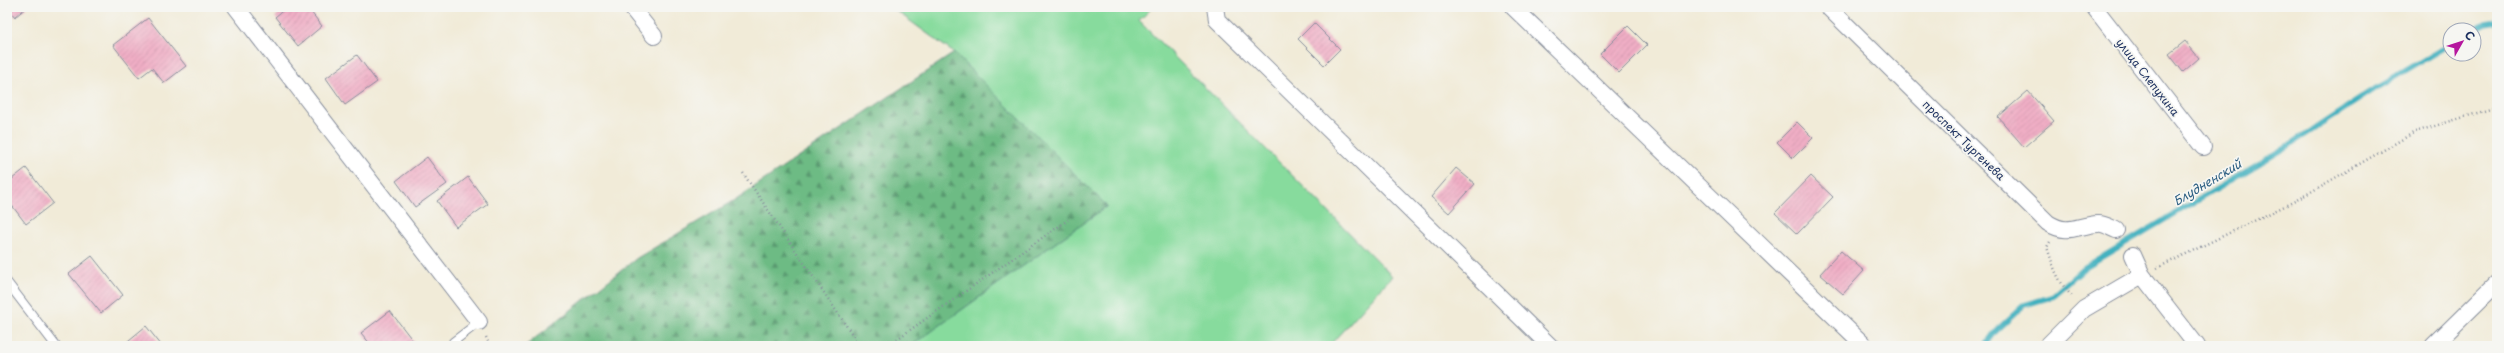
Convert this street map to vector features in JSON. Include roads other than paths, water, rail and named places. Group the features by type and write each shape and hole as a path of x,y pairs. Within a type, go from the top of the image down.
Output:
{"street":[{"path":"237,7 479,322"},
{"path":"631,7 654,36"},
{"path":"1215,7 1217,20 1550,346"},
{"path":"1513,7 1865,346"},
{"name":"проспект Тургенева","path":"1828,7 2048,223 2059,230 2077,229 2099,223 2116,230"},
{"name":"улица Слепухина","path":"2094,7 2203,147"},
{"path":"2133,256 2142,276 2197,346"},
{"path":"2047,346 2084,309 2142,276"},
{"path":"2433,346 2497,283"}],"lane":[{"path":"7,282 56,346"},
{"path":"453,342 479,322"}],"waterway":[{"name":"Блудненский","path":"2482,26 2497,22"},
{"name":"Блудненский","path":"1985,346 1995,332 2024,305 2051,297 2085,267 2282,150 2378,87 2442,49"}]}
